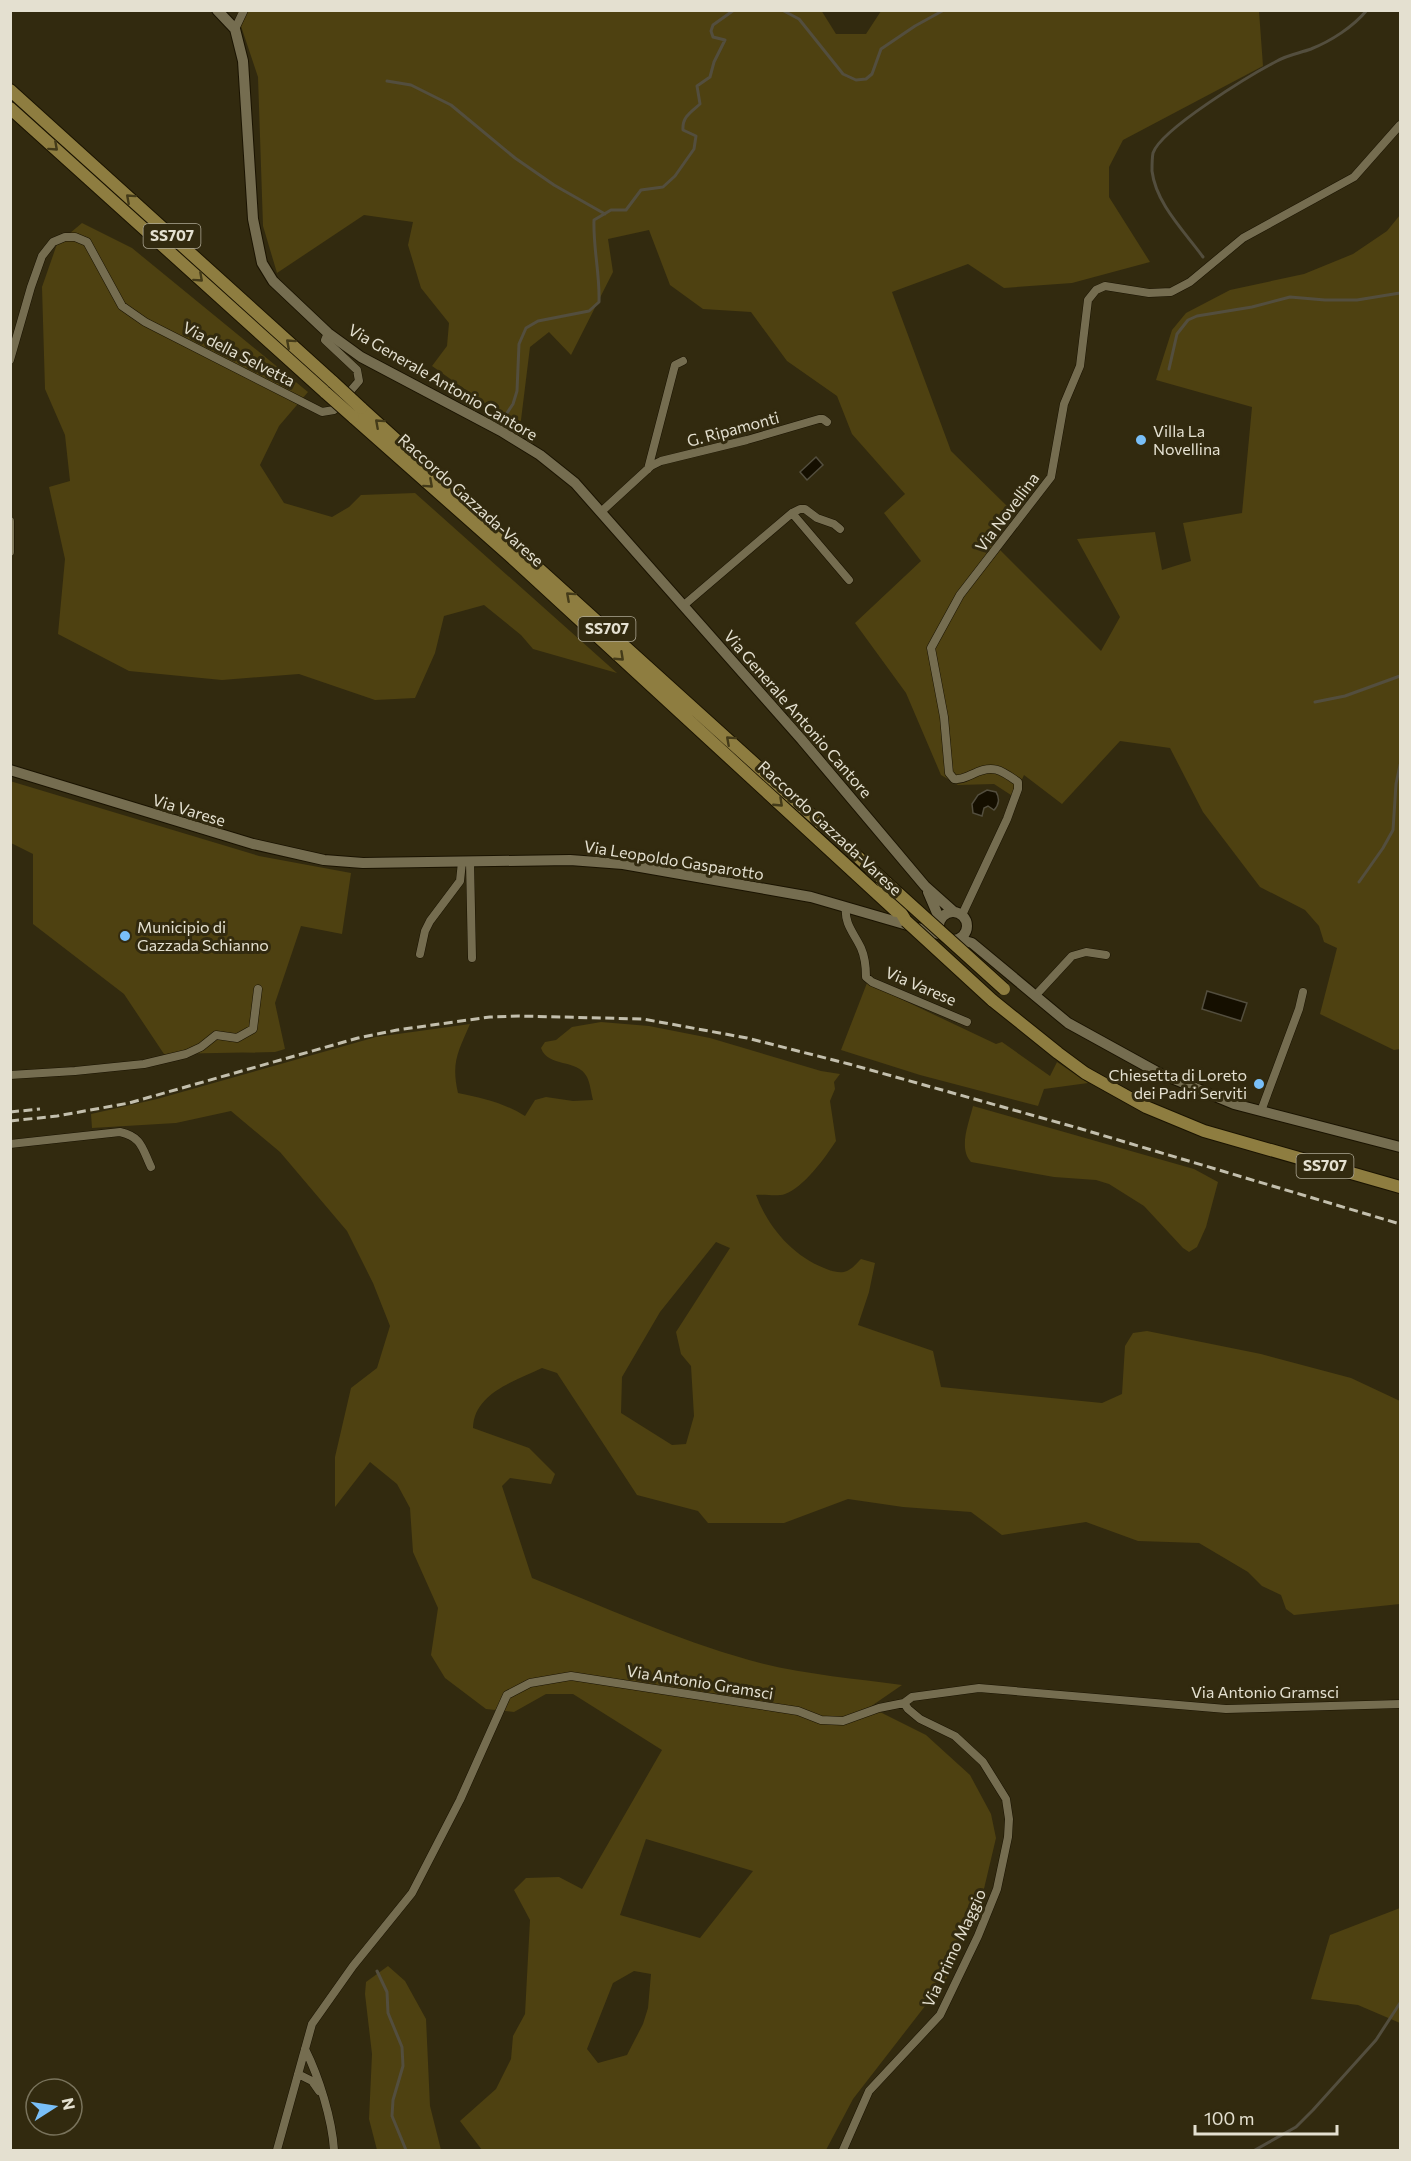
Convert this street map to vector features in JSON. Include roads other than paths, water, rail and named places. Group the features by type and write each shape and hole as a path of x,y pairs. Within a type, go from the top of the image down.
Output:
{"highway":[{"name":"Raccordo Gazzada-Varese","path":"10,90 330,388"},
{"name":"Raccordo Gazzada-Varese","path":"10,108 852,850 1004,989"},
{"name":"Raccordo Gazzada-Varese","path":"357,412 905,922 992,1000 1058,1053 1085,1072 1146,1107 1204,1131 1401,1187"},
{"name":"Raccordo Gazzada-Varese","path":"879,876 905,922"}],"main road":[{"name":"Via Generale Antonio Cantore","path":"217,10 235,29 243,62 256,243 262,262 273,281 328,333 362,357 501,431 576,483 684,604 925,886 957,913"},
{"name":"Via Varese","path":"10,770 253,844 324,860 363,863"},
{"name":"Via Leopoldo Gasparotto","path":"363,863 570,860 623,864 811,897 905,922 940,927 950,939 972,943 1068,1023 1157,1072 1234,1104 1401,1147"},
{"name":"Via Generale Antonio Cantore","path":"925,886 940,927"},
{"path":"940,927 945,914 957,913"},
{"name":"Via Leopoldo Gasparotto","path":"957,913 967,922 967,930 972,943"},
{"path":"958,939 967,930"}],"street":[{"path":"235,29 244,10"},
{"name":"Via Novellina","path":"957,913 1007,819 1018,789 1018,782 1002,771 992,768 975,772 960,780 954,778 950,773 944,717 931,648 960,595 1051,477 1064,404 1080,366 1089,300 1096,290 1105,286 1149,293 1171,292 1190,282 1243,238 1325,195 1354,177 1401,125"},
{"name":"Via della Selvetta","path":"10,360 30,287 42,256 53,242 65,237 75,237 87,242 122,306 145,322 322,412 334,410 359,381 357,370 325,340 328,333"},
{"path":"647,470 675,365 683,361"},
{"name":"G. Ripamonti","path":"602,511 647,470 661,461 746,441 819,419 827,422"},
{"path":"684,604 792,513 800,509 805,509 817,518 840,529"},
{"path":"792,513 849,580"},
{"path":"10,521 10,552"},
{"path":"420,954 425,931 430,921 460,881 466,862"},
{"path":"466,862 472,958"},
{"name":"Via Varese","path":"846,907 844,918 861,948 866,964 866,977 872,982 967,1022"},
{"path":"1035,996 1072,956 1086,952 1106,955"},
{"path":"10,1075 144,1064 186,1054 201,1047 216,1035 237,1038 253,1029 258,989"},
{"path":"1261,1111 1304,992"},
{"path":"10,1144 120,1132 133,1135 152,1167"},
{"name":"Via Antonio Gramsci","path":"277,2151 312,2024 353,1966 412,1893 460,1800 507,1695 530,1683 572,1676 798,1711 821,1720 843,1721 879,1708 904,1703 912,1697 979,1688 1226,1708 1401,1704"},
{"name":"Via Primo Maggio","path":"843,2151 869,2091 939,2015 978,1936 997,1889 1008,1837 1009,1819 1006,1799 983,1762 955,1736 920,1719 904,1703"},
{"path":"305,2049 317,2073 320,2092 329,2117 334,2151"},
{"path":"298,2074 312,2081 320,2092"}],"waterway":[{"path":"505,416 513,404 517,391 519,344 526,328 538,321 589,311 599,302 594,220 611,210 626,210 641,190 663,187 675,176 694,149 696,136 683,130 684,122 700,104 697,86 710,77 714,62 725,40 713,37 711,31 713,25 734,10"},
{"path":"782,10 799,19 843,74 856,80 866,79 872,74 881,49 944,10"},
{"path":"1203,257 1172,217 1159,195 1152,171 1153,153 1172,130 1229,89 1281,59 1334,38 1367,10"},
{"path":"387,81 411,85 451,105 515,158 554,185 605,214"},
{"path":"1169,369 1177,334 1188,320 1197,316 1252,307 1290,297 1357,300 1400,293"},
{"path":"1315,702 1345,696 1400,676"},
{"path":"1359,882 1393,830 1396,784 1400,765"},
{"path":"377,1971 387,1992 388,2013 402,2047 403,2066 393,2100 392,2116 406,2150"},
{"path":"1255,2150 1296,2127 1313,2110 1376,2040 1400,2003"}],"railway":[{"path":"10,1121 57,1116 129,1103 358,1038 397,1030 490,1017 643,1019 747,1038 849,1064 1078,1128 1400,1224"},
{"path":"10,1112 40,1109"}],"place":[{"name":"Villa La Novellina","path":"1141,440"},
{"name":"Municipio di Gazzada Schianno","path":"125,936"},
{"name":"Chiesetta di Loreto dei Padri Serviti","path":"1259,1084"}]}
